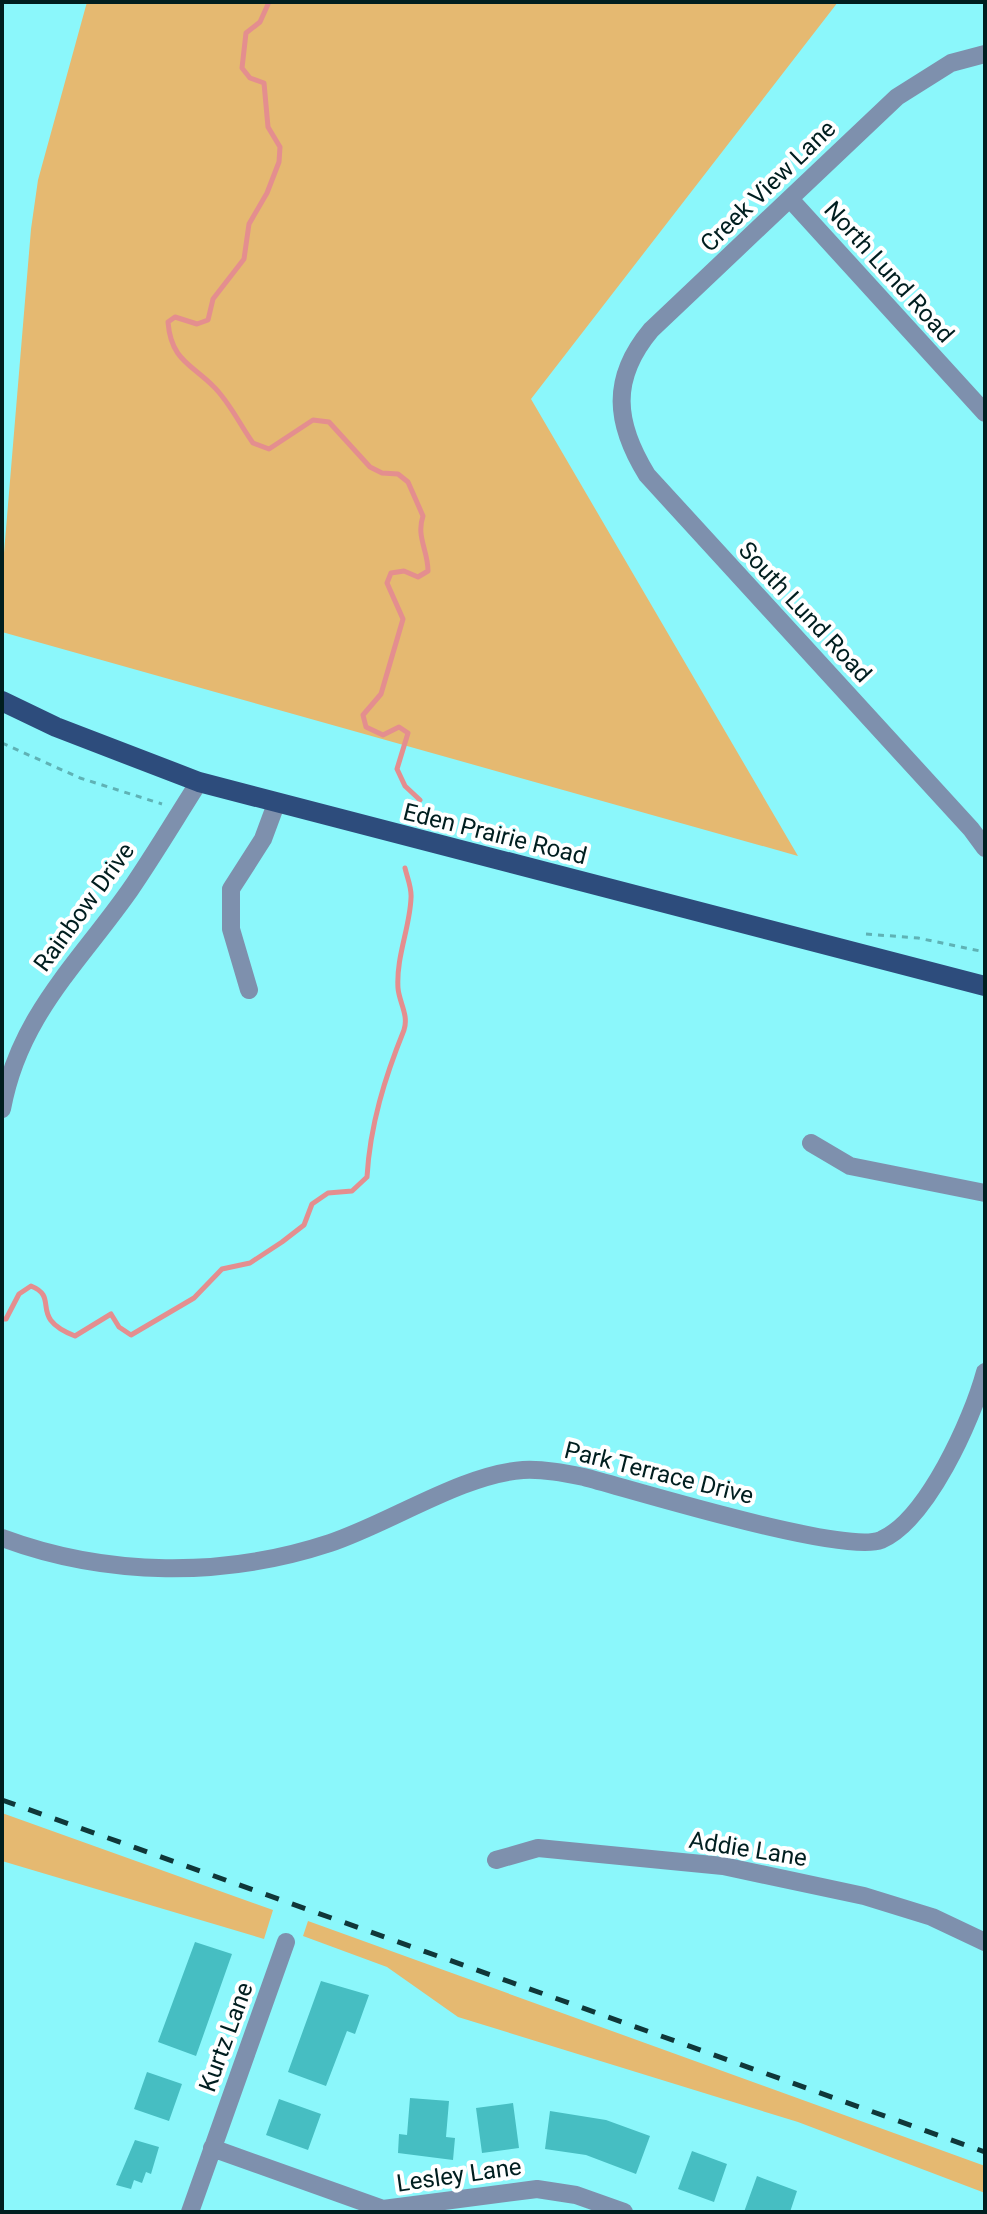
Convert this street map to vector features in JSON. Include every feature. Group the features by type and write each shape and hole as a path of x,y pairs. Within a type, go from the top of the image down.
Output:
{"main road":[{"name":"Eden Prairie Road","path":"2,701 56,727 199,782 985,986"}],"street":[{"name":"Creek View Lane","path":"621,392 636,349 651,330 897,97 951,63 985,54"},
{"name":"North Lund Road","path":"790,199 985,413"},
{"name":"South Lund Road","path":"621,392 627,435 647,475 985,848"},
{"name":"Rainbow Drive","path":"2,1109 17,1051 39,1013 129,891 199,782"},
{"path":"249,990 231,929 231,889 263,839 276,804"},
{"path":"811,1143 850,1166 985,1193"},
{"name":"Park Terrace Drive","path":"2,1538 114,1566 223,1566 278,1558 331,1543 491,1476 522,1470 584,1477 833,1541 856,1544 879,1541 900,1528 915,1512 962,1431 985,1372"},
{"name":"Addie Lane","path":"496,1860 538,1848 723,1866 864,1896 932,1917 985,1942"},
{"name":"Kurtz Lane","path":"190,2212 286,1942"},
{"name":"Lesley Lane","path":"212,2148 383,2209 537,2189 576,2195 624,2212"}],"path":[{"path":"2,743 80,778 181,810"},
{"path":"865,934 918,938 985,952"}],"shaded area":[{"path":"87,2 838,2 531,399 798,856 2,632 2,577 31,229 38,180"},
{"path":"2,1813 273,1910 264,1939 2,1861"},
{"path":"308,1921 985,2166 985,2193 798,2122 458,2017 387,1967 303,1936"}],"building":[{"path":"195,1942 232,1954 196,2056 158,2042"},
{"path":"321,1981 369,1995 355,2034 347,2031 326,2086 288,2072"},
{"path":"147,2072 182,2084 169,2121 134,2109"},
{"path":"410,2098 449,2101 446,2137 455,2138 453,2160 398,2153 399,2134 407,2135"},
{"path":"279,2099 321,2114 308,2150 266,2135"},
{"path":"513,2103 519,2148 482,2153 476,2108"},
{"path":"550,2111 606,2120 650,2136 636,2174 586,2155 545,2149"},
{"path":"135,2140 159,2147 151,2174 146,2172 142,2183 134,2180 131,2189 116,2185"},
{"path":"692,2151 727,2164 714,2202 678,2189"},
{"path":"757,2176 797,2191 790,2212 744,2212"}],"waterway":[{"path":"269,2 260,22 246,33 242,68 250,78 264,83 268,127 280,147 279,162 267,193 249,224 244,259 213,299 208,320 197,324 175,317 168,322 170,335 183,360 219,392 253,443 269,449 313,420 329,422 370,467 382,473 398,474 408,482 423,516 421,530 428,571 418,577 404,571 391,573 387,583 403,619 381,694 363,715 366,727 383,735 399,727 408,733 397,769 405,786 420,800"},
{"path":"2,1319 6,1319 19,1294 31,1286 44,1296 52,1322 75,1336 111,1314 119,1327 131,1335 194,1298 222,1269 250,1263 282,1242 304,1225 312,1204 328,1193 352,1191 367,1177 371,1139 380,1102 405,1024 398,976 411,898 405,868"}],"railway":[{"path":"2,1800 985,2152"}]}
